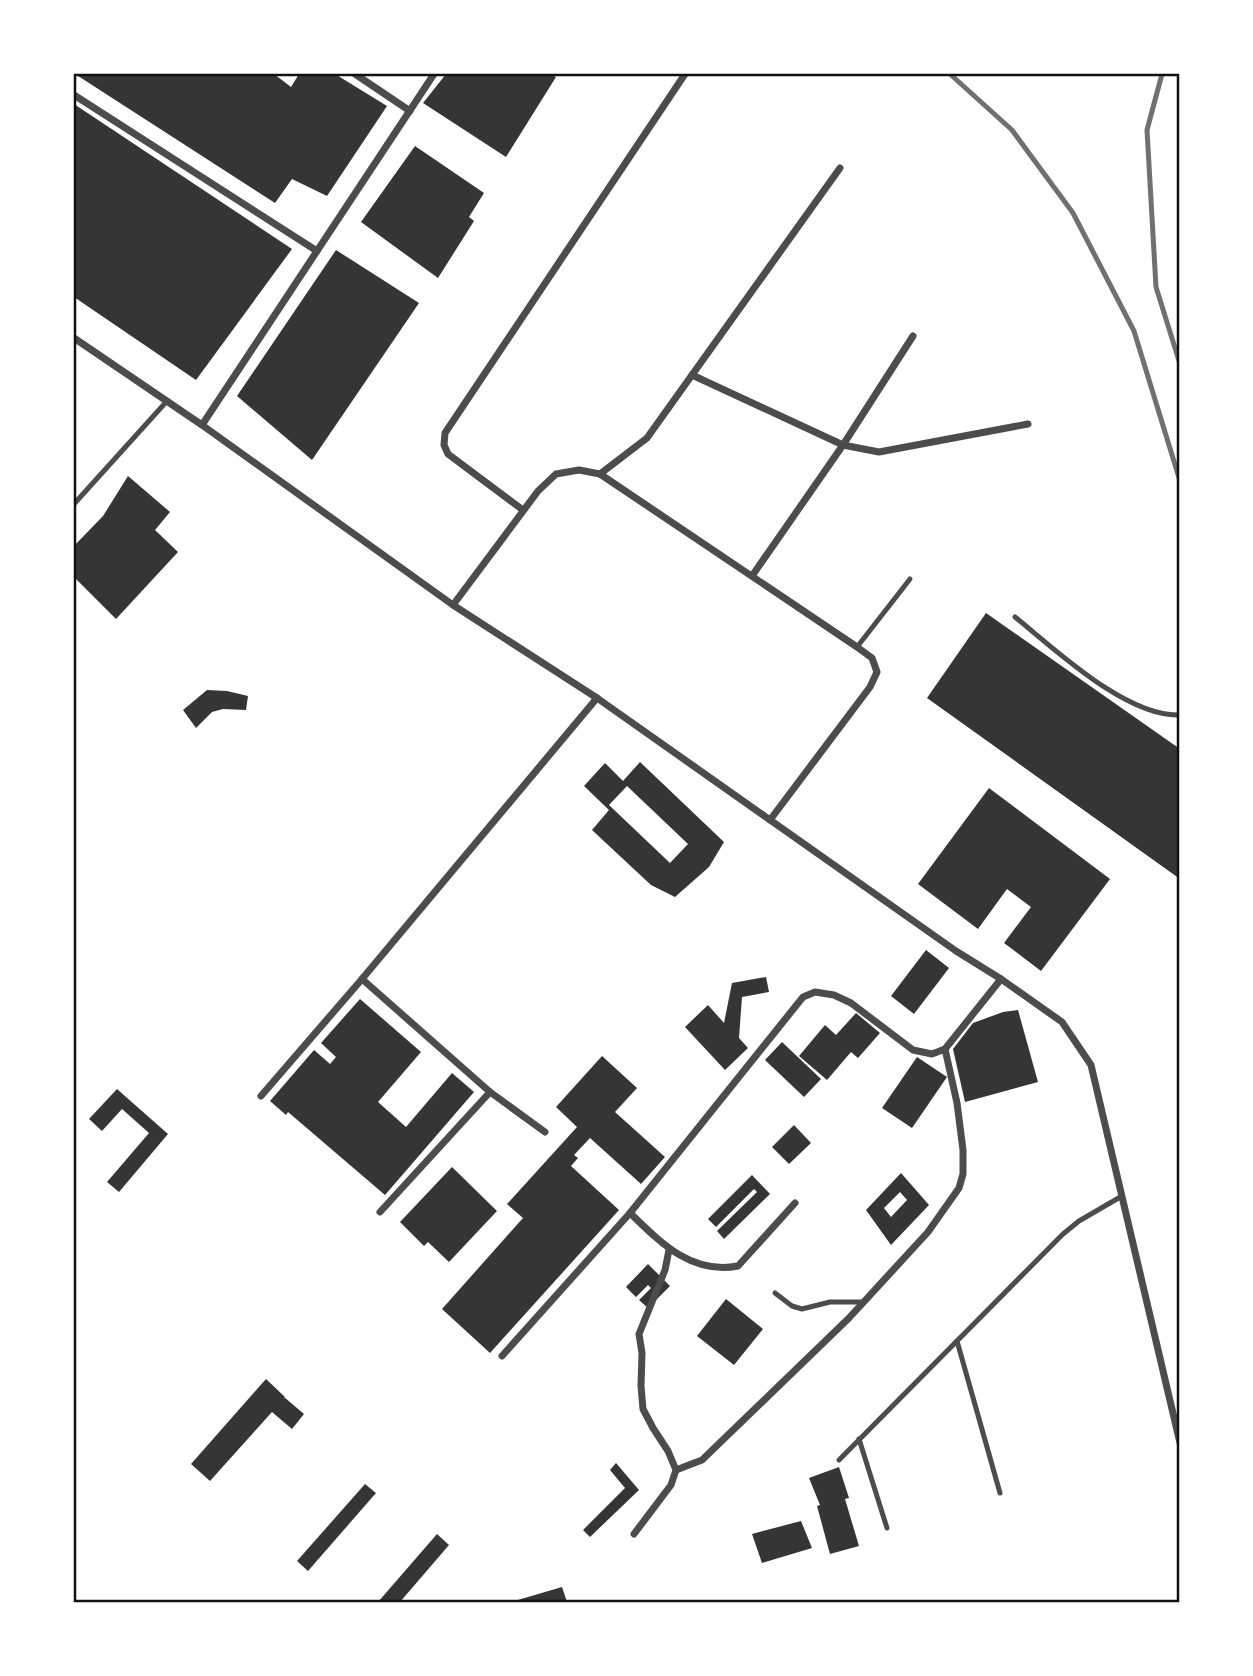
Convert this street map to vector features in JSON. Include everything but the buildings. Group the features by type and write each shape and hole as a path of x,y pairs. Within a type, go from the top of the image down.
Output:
{"street":[{"path":"355,74 410,111"},
{"path":"202,425 435,74"},
{"path":"523,510 448,454 444,445 445,433 685,74"},
{"path":"74,95 317,251"},
{"path":"600,474 647,438 840,167"},
{"path":"752,576 843,445 913,336"},
{"path":"74,338 202,425 453,605 597,698 1062,1022 1091,1065 1180,1443"},
{"path":"692,375 843,445 879,452 1028,424"},
{"path":"453,605 538,491 556,474 579,470 600,474 857,647 872,658 877,672 870,687 770,820"},
{"path":"261,1096 597,698"},
{"path":"362,979 490,1092 545,1132"},
{"path":"502,1356 630,1213 808,994 815,992 834,995 851,1003 913,1050 932,1054 946,1049 1001,979"},
{"path":"676,1470 702,1460 849,1318 928,1232 959,1188 963,1174 963,1150 946,1049"},
{"path":"380,1212 490,1092"},
{"path":"630,1213 669,1250 688,1260 714,1268 728,1268 738,1266 794,1203"},
{"path":"634,1534 671,1485 676,1470 643,1409 639,1335 665,1270 669,1250"}],"lane":[{"path":"74,504 167,401"},
{"path":"857,647 910,579"},
{"path":"1015,617 1103,687 1131,703 1173,716 1180,715"},
{"path":"839,1460 1063,1234 1088,1215 1122,1196"},
{"path":"775,1293 792,1306 802,1309 830,1302 863,1302"},
{"path":"957,1341 1000,1493"},
{"path":"859,1439 887,1528"}],"railway":[{"path":"950,74 1012,130 1073,213 1134,331 1180,481"},
{"path":"1162,74 1147,130 1156,287 1180,364"}]}
